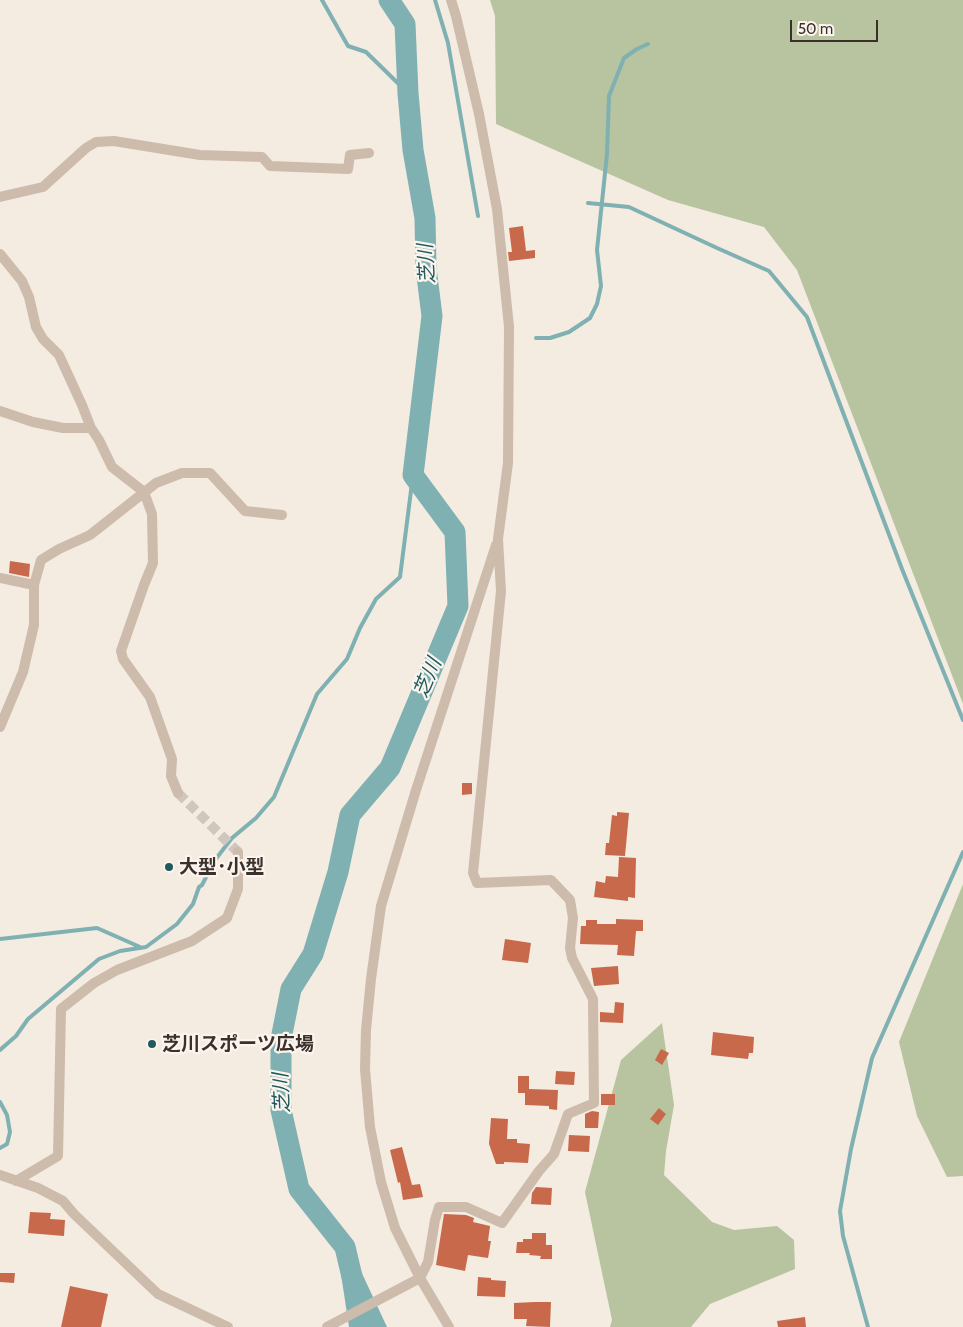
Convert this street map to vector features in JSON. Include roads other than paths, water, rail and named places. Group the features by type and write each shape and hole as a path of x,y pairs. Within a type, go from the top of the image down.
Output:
{"street":[{"path":"449,1327 420,1278 395,1228 381,1182 370,1127 364,1069 371,979 381,906 396,854 498,539 508,463 509,327 497,209 479,114 451,0"},
{"path":"0,197 43,187 86,148 96,142 114,141 200,155 262,157 270,166 348,169 350,155 369,154"},
{"path":"0,254 22,281 29,297 36,327 43,339 59,355 91,428 112,467 144,492 152,514 153,563 121,651 123,659 150,697 172,759 171,776 178,793"},
{"path":"0,411 33,422 64,428 91,428"},
{"path":"0,727 23,672 34,625 34,585 41,560 59,549 90,535 156,483 182,473 210,474 245,512 282,516"},
{"path":"327,1327 420,1278 428,1262 439,1207 466,1207 502,1223 554,1154 568,1114 594,1103 593,999 572,958 570,948 572,918 570,900 551,880 477,883 473,873 501,591 498,539"},
{"path":"0,578 34,585"},
{"path":"16,1180 58,1156 61,1009 94,982 117,970 192,941 227,918 238,889 238,852"},
{"path":"0,1175 38,1188 63,1201 74,1214 158,1294 228,1327"}],"water":[{"path":"359,1267 387,1327 349,1327 341,1274"}],"waterway":[{"path":"322,0 348,46 366,52 408,93"},
{"name":"芝川","path":"367,1327 362,1319 345,1247 299,1189 281,1110 281,1039 291,989 313,954 338,872 350,815 390,768 458,606 455,532 413,475 432,316 426,268 425,218 413,150 405,24 389,0"},
{"path":"435,0 448,43 478,216"},
{"path":"536,338 550,338 569,332 590,318 597,304 601,286 597,250 607,154 609,96 624,58 648,44"},
{"path":"588,203 629,207 769,271 807,317 902,569 963,720"},
{"path":"0,1050 16,1036 28,1019 99,959 120,951 146,947 177,924 193,904 199,887 202,885 215,860 232,838 256,818 274,797 317,694 347,659 360,628 376,599 400,577 413,475"},
{"path":"868,1327 843,1236 840,1211 851,1149 872,1058 963,852"},
{"path":"0,939 97,928 140,947"},
{"path":"0,1102 7,1115 10,1132 7,1144 0,1148"}],"tunnel":[{"path":"178,793 238,852"}],"place":[{"name":"大型･小型","path":"169,867"},
{"name":"芝川スポーツ広場","path":"152,1044"}]}
